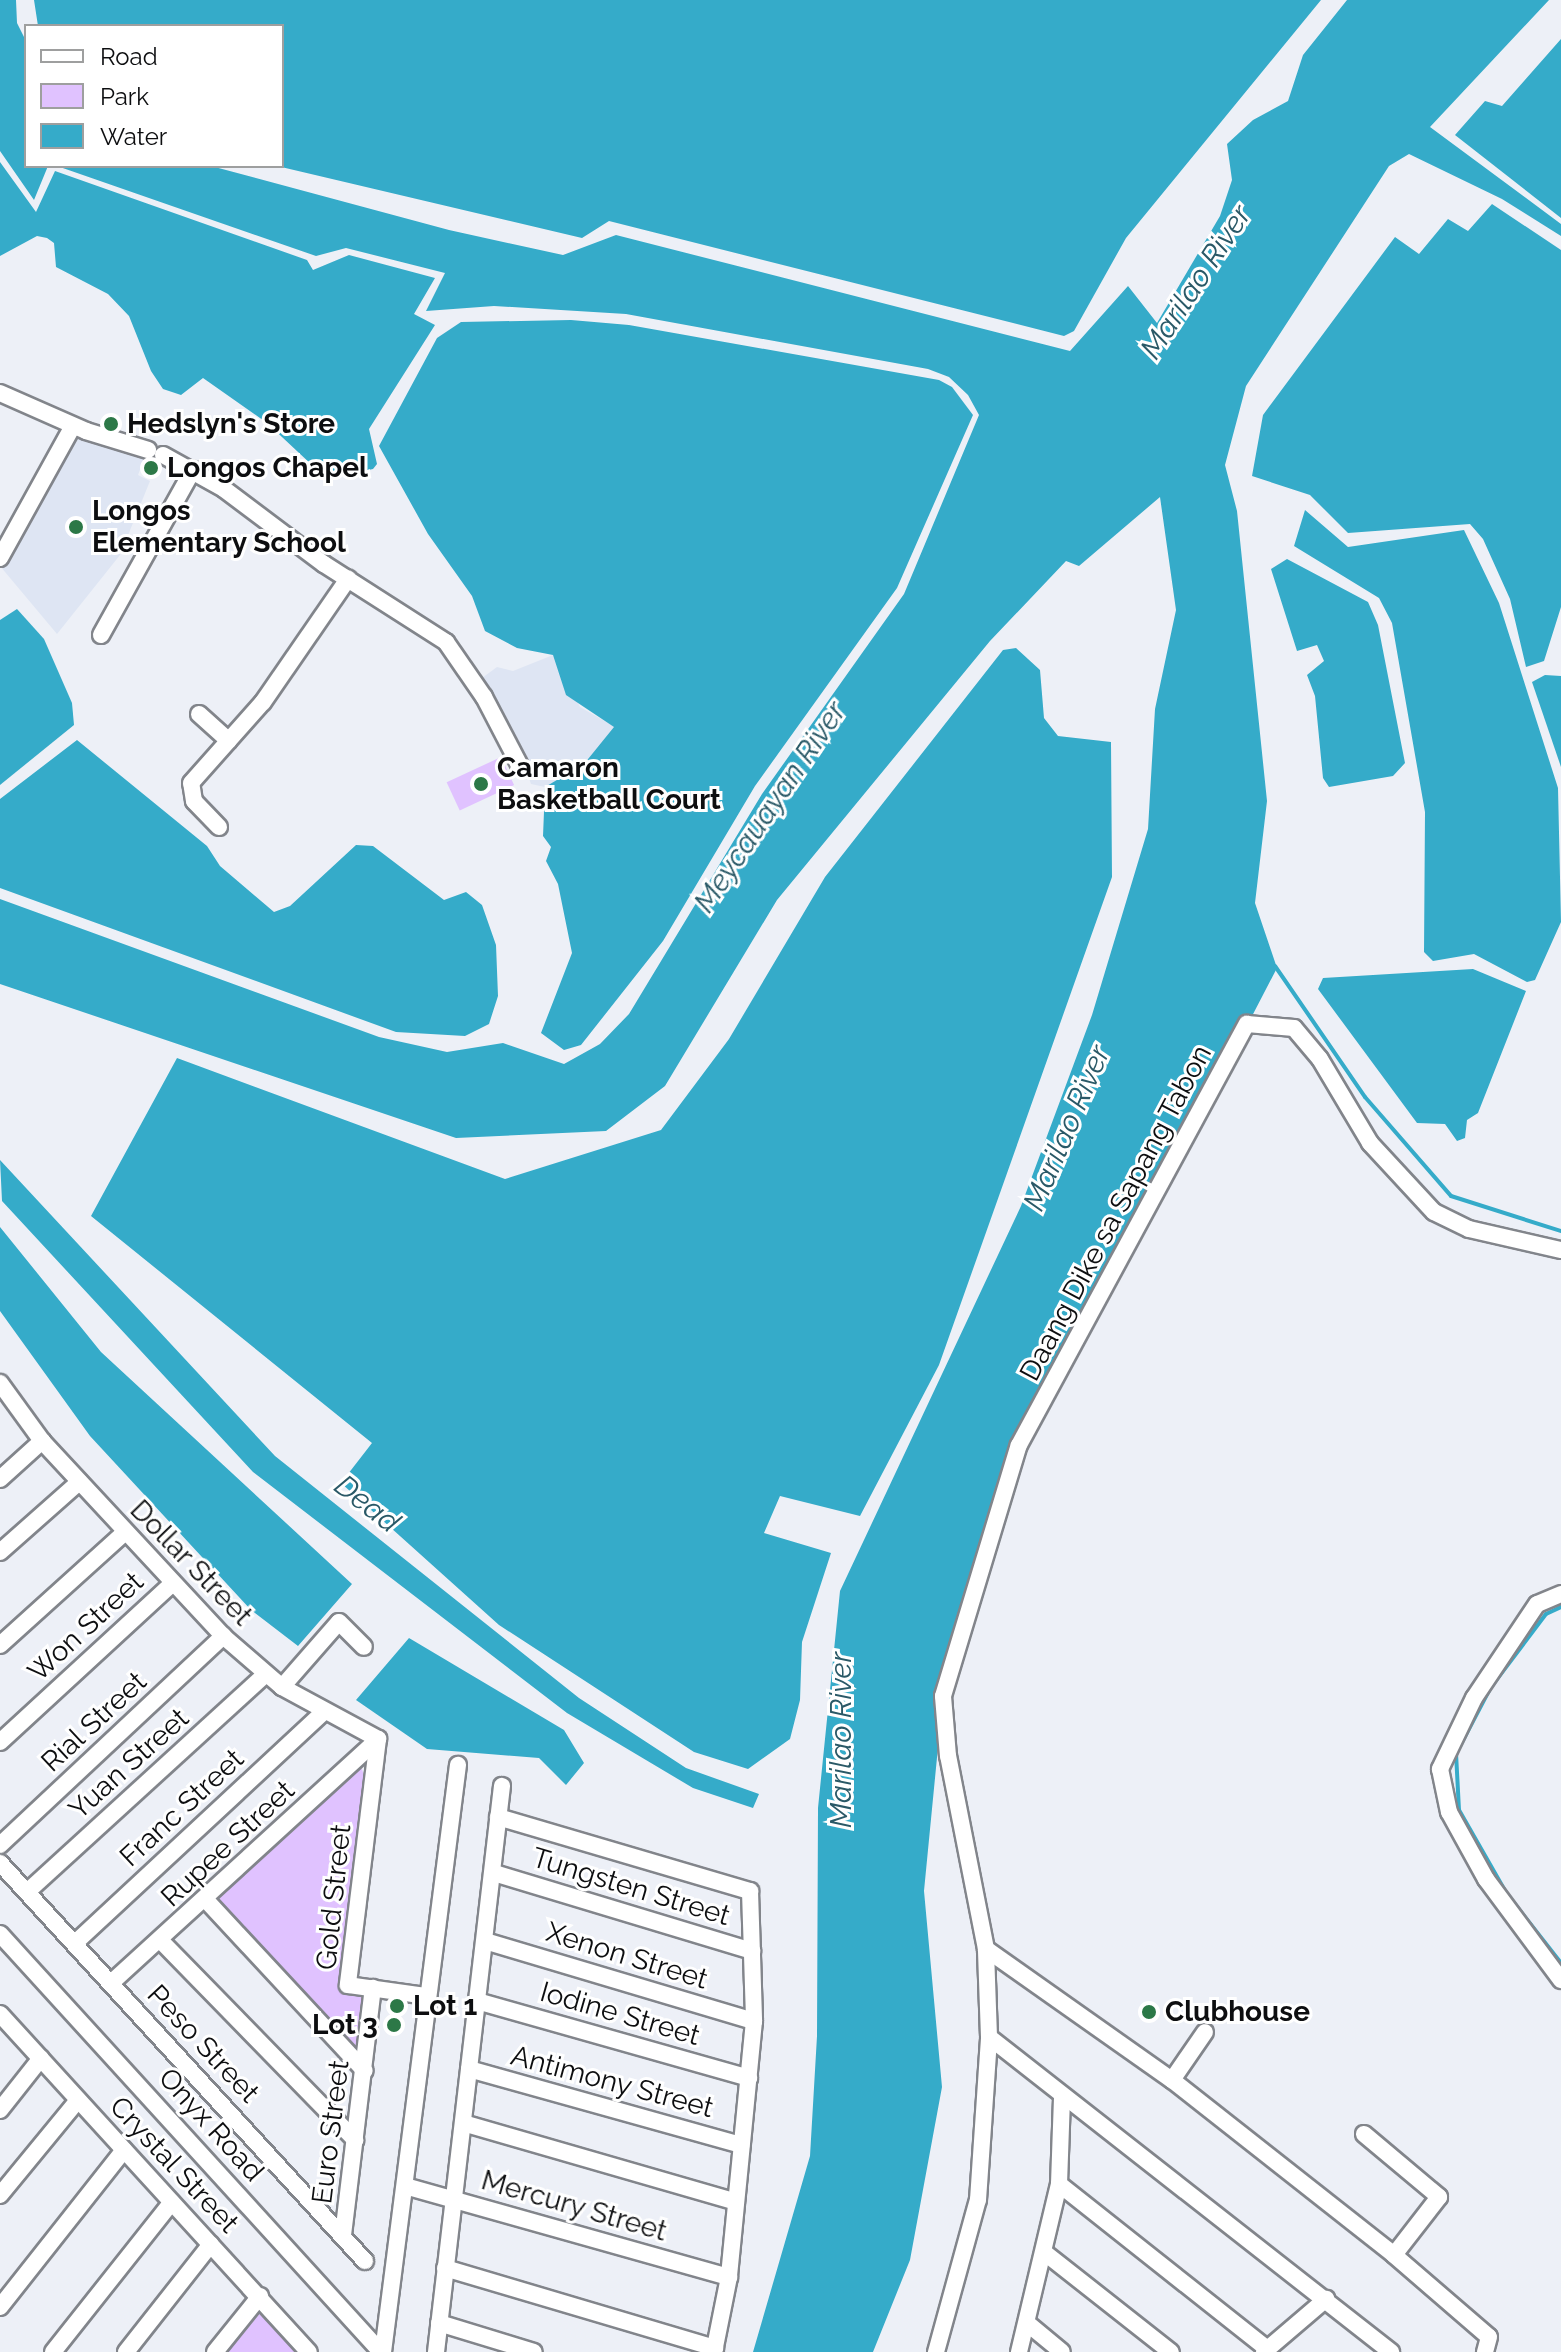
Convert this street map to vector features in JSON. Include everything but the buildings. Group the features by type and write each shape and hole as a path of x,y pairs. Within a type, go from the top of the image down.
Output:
{"street":[{"path":"0,393 73,426 155,453 193,470 348,579 446,642 519,764"},
{"path":"0,558 73,426"},
{"path":"101,635 193,470"},
{"path":"219,827 194,801 190,789 263,702 348,579"},
{"path":"199,714 229,741"},
{"name":"Daang Dike sa Sapang Tabon","path":"986,1949 948,1756 943,1696 1019,1445 1247,1024 1294,1028 1320,1059 1370,1143 1434,1212 1469,1229 1561,1250"},
{"name":"Dollar Street","path":"0,1383 42,1441 223,1636 282,1687 378,1739"},
{"path":"0,1479 42,1441"},
{"path":"0,1552 79,1482"},
{"path":"0,1645 125,1532"},
{"name":"Won Street","path":"0,1742 173,1583"},
{"path":"1561,1594 1537,1604 1474,1698 1440,1769 1449,1812 1486,1879 1561,1980"},
{"path":"282,1687 339,1622 364,1647"},
{"name":"Rial Street","path":"0,1845 223,1636"},
{"name":"Yuan Street","path":"27,1892 265,1675"},
{"name":"Franc Street","path":"75,1943 325,1711"},
{"name":"Rupee Street","path":"111,1983 162,1942 378,1739"},
{"name":"Gold Street","path":"378,1739 348,1985 426,1996"},
{"path":"382,2352 458,1765"},
{"path":"436,2352 502,1786"},
{"path":"445,2268 714,2350 729,2277 754,2021 750,1891 498,1817"},
{"name":"Peso Street","path":"0,1863 365,2261"},
{"name":"Tungsten Street","path":"494,1873 753,1951"},
{"path":"206,1900 365,2071"},
{"name":"Onyx Road","path":"0,1934 382,2352"},
{"name":"Xenon Street","path":"485,1941 754,2021"},
{"path":"162,1942 355,2140"},
{"path":"936,2352 978,2200 989,2037 986,1949"},
{"path":"986,1949 1172,2080 1394,2255 1489,2337 1485,2352"},
{"name":"Euro Street","path":"343,2235 373,1988"},
{"name":"Iodine Street","path":"477,2001 749,2078"},
{"name":"Crystal Street","path":"0,2014 309,2352"},
{"path":"1172,2080 1205,2032"},
{"path":"989,2037 1326,2299 1382,2349"},
{"path":"0,2110 41,2058"},
{"name":"Antimony Street","path":"469,2069 742,2145"},
{"path":"1019,2352 1059,2184 1062,2096"},
{"path":"0,2195 78,2100"},
{"path":"463,2123 736,2202"},
{"path":"1364,2134 1439,2197 1394,2255"},
{"path":"0,2307 124,2150"},
{"path":"1059,2184 1265,2351 1326,2299"},
{"name":"Mercury Street","path":"405,2186 729,2277"},
{"path":"53,2352 172,2202"},
{"path":"126,2352 211,2244"},
{"path":"1045,2253 1171,2352"},
{"path":"215,2352 260,2296"},
{"path":"439,2323 534,2352"},
{"path":"1027,2323 1062,2352"}],"shaded area":[{"name":"Longos Elementary School","path":"73,430 146,454 138,475 150,481 120,555 57,634 0,566"},
{"path":"553,655 580,707 615,727 584,764 545,787 531,784 514,735 482,678 497,667 513,671"}],"green space":[{"name":"Camaron Basketball Court","path":"501,757 514,785 460,810 447,782"},
{"path":"362,1769 365,1780 339,1990 365,1996 358,2054 216,1899 351,1771"},
{"path":"261,2312 297,2352 227,2352"}],"water":[{"path":"0,0 16,0 17,23 24,37 24,168 47,168 34,200 0,151"},
{"path":"34,0 1321,0 1126,238 1074,331 1064,336 609,221 582,238 284,168 284,24 38,24"},
{"path":"1347,0 1549,0 1430,127 1561,224 1561,236 1502,199 1409,154 1389,166 1246,386 1225,465 1237,511 1267,801 1255,903 1277,968 999,1503 943,1696 924,1891 942,2087 910,2260 873,2352 753,2352 810,2156 817,2036 818,1808 840,1591 1021,1206 1092,1015 1148,829 1155,709 1176,610 1160,497 1079,566 1066,561 990,641 777,900 665,1086 606,1131 456,1138 0,984 0,899 379,1037 447,1052 503,1043 564,1064 600,1044 629,1014 762,794 904,594 979,415 968,395 949,377 928,369 626,314 494,306 426,311 445,273 346,248 316,256 63,168 218,168 449,230 563,255 616,235 1070,351 1128,286 1157,323 1220,216 1232,180 1227,144 1253,120 1288,101 1303,55"},
{"path":"1561,39 1561,218 1455,135 1485,101 1502,106"},
{"path":"0,162 36,212 55,171 307,260 313,270 349,255 435,278 414,314 435,325 369,429 377,464 373,469 336,477 313,466 267,423 203,378 181,395 163,389 151,371 129,316 108,294 56,267 54,243 47,238 37,236 0,256"},
{"path":"1492,204 1561,250 1561,607 1544,661 1526,667 1510,599 1483,539 1470,524 1348,533 1310,495 1252,476 1263,415 1395,237 1419,254 1448,219 1468,231"},
{"path":"571,320 629,325 939,380 952,387 973,415 897,588 755,786 663,941 581,1045 564,1050 541,1033 572,953 558,884 546,861 551,847 543,836 545,787 584,764 614,727 566,695 553,655 517,648 485,631 472,596 428,534 379,446 437,338 461,322"},
{"path":"1305,510 1348,547 1464,530 1499,603 1558,788 1561,922 1535,980 1527,982 1474,954 1433,961 1424,952 1425,812 1392,623 1379,598 1294,546"},
{"path":"1287,559 1368,602 1378,625 1405,763 1393,776 1329,787 1323,778 1315,696 1307,675 1324,661 1317,645 1297,651 1271,569"},
{"path":"17,609 44,639 72,703 74,725 0,785 0,620"},
{"name":"Dead","path":"1016,648 1040,670 1044,718 1058,736 1111,742 1112,877 939,1365 860,1516 780,1496 764,1533 831,1553 802,1642 800,1700 790,1739 748,1769 694,1752 499,1625 341,1483 372,1443 91,1216 177,1058 505,1179 661,1130 729,1039 825,877 1003,650"},
{"path":"1545,675 1561,676 1561,767 1532,682"},
{"path":"77,740 207,846 220,866 274,912 290,906 356,845 373,846 444,900 466,892 482,905 496,945 498,996 489,1024 465,1036 396,1032 0,888 0,799"},
{"path":"1473,969 1526,991 1478,1113 1467,1120 1465,1138 1457,1141 1445,1124 1417,1123 1318,989 1323,978"},
{"path":"0,1160 275,1456 579,1698 686,1768 759,1794 753,1808 693,1788 567,1713 253,1472 2,1201"},
{"path":"0,1227 101,1352 352,1584 298,1646 251,1610 90,1436 0,1311"},
{"path":"409,1638 564,1730 584,1763 566,1785 539,1758 427,1749 356,1700"}],"waterway":[{"path":"1275,966 1365,1097 1451,1196 1561,1231"},
{"path":"1460,1746 1491,1687 1546,1614 1561,1607"},
{"path":"1456,1753 1459,1810 1507,1894 1561,1963"}],"place":[{"name":"Hedslyn's Store","path":"111,424"},
{"name":"Longos Chapel","path":"151,468"},
{"name":"Longos Elementary School","path":"76,527"},
{"name":"Camaron Basketball Court","path":"481,784"},
{"name":"Lot 1","path":"397,2006"},
{"name":"Clubhouse","path":"1149,2012"},
{"name":"Lot 3","path":"394,2025"}],"water label":[{"name":"Marilao River","path":"1196,282"},
{"name":"Meycauayan River","path":"770,807"},
{"name":"Marilao River","path":"1067,1128"},
{"name":"Marilao River","path":"841,1740"}]}
